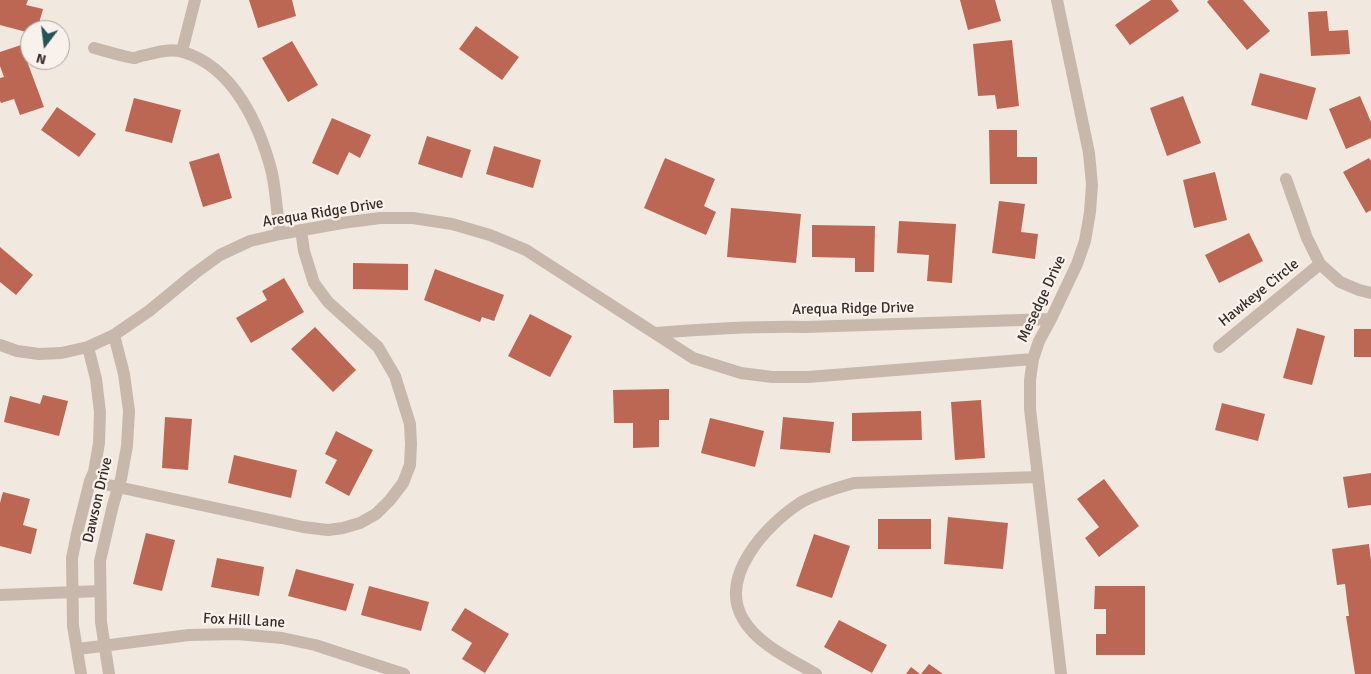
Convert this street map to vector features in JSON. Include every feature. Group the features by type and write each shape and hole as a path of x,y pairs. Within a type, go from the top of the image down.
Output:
{"street":[{"path":"182,51 195,0"},
{"name":"Mesedge Drive","path":"1057,0 1088,153 1092,185 1085,241 1077,264 1039,342 1033,359 1030,380 1030,409 1061,674"},
{"path":"94,48 135,58 160,51 182,51 205,61 223,76 238,93 265,149 272,175 280,234"},
{"name":"Hawkeye Circle","path":"1286,179 1307,238 1320,264 1340,282 1371,293"},
{"name":"Arequa Ridge Drive","path":"0,345 17,352 39,354 61,353 88,347 114,335 149,311 194,274 220,256 250,241 342,223 380,218 413,218 452,224 490,235 526,250 693,358 741,373 772,377 808,377 1033,359"},
{"path":"90,481 303,527 328,530 360,523 376,514 390,500 403,483 410,464 410,424 395,376 378,347 328,302 314,283 304,252 301,230"},
{"name":"Hawkeye Circle","path":"1219,347 1320,264"},
{"name":"Arequa Ridge Drive","path":"656,333 775,326 816,327 1051,319"},
{"name":"Dawson Drive","path":"109,674 101,622 100,561 121,479 127,446 129,410 124,374 114,335"},
{"name":"Dawson Drive","path":"81,674 73,626 72,558 90,481 94,472 99,443 100,412 96,380 88,347"},
{"path":"816,674 766,644 743,621 737,607 736,586 743,563 760,540 779,521 801,503 830,490 854,483 1038,477"},
{"path":"0,595 100,591"},
{"name":"Fox Hill Lane","path":"78,649 189,635 237,634 282,638 314,645 404,674"}],"building":[{"path":"0,0 28,0 26,5 43,9 40,20 20,20 20,30 0,25"},
{"path":"249,0 292,0 296,16 258,28"},
{"path":"960,0 995,0 1001,21 968,30"},
{"path":"1151,0 1171,0 1179,11 1130,45 1115,25"},
{"path":"1209,0 1243,0 1270,31 1247,50 1207,2"},
{"path":"1327,11 1329,31 1348,30 1350,54 1311,56 1308,12"},
{"path":"476,26 519,57 502,80 459,49"},
{"path":"1012,40 1019,106 997,109 995,95 978,96 973,44"},
{"path":"292,41 318,85 288,102 262,58"},
{"path":"20,45 20,70 30,70 44,107 20,115 14,99 1,103 0,78 4,77 0,66 0,52"},
{"path":"1260,73 1316,88 1307,120 1251,105"},
{"path":"1183,96 1201,143 1167,156 1150,108"},
{"path":"1360,96 1371,122 1371,138 1346,149 1329,109"},
{"path":"134,98 181,110 172,143 125,131"},
{"path":"57,107 96,134 79,157 41,130"},
{"path":"332,118 371,135 360,158 349,152 338,175 312,163"},
{"path":"989,130 1017,130 1017,157 1037,157 1037,184 990,184"},
{"path":"427,136 471,150 462,178 418,164"},
{"path":"494,146 541,160 533,188 486,174"},
{"path":"219,153 232,198 203,207 189,162"},
{"path":"665,158 715,179 704,206 716,212 706,235 644,208"},
{"path":"1369,158 1371,161 1371,210 1366,213 1343,172"},
{"path":"1215,172 1227,220 1194,228 1183,180"},
{"path":"999,201 1025,204 1021,232 1038,234 1035,259 992,253"},
{"path":"731,208 801,214 796,263 727,257"},
{"path":"899,221 956,224 952,283 927,281 929,255 897,253"},
{"path":"812,225 875,226 874,272 855,272 855,258 812,257"},
{"path":"1249,233 1263,261 1219,283 1205,255"},
{"path":"0,247 33,275 16,295 0,282"},
{"path":"353,263 408,264 408,290 353,289"},
{"path":"435,269 504,295 494,321 482,317 480,322 424,300"},
{"path":"284,278 304,312 251,343 236,318 267,300 262,291"},
{"path":"530,314 572,336 550,377 508,356"},
{"path":"315,327 356,370 333,392 291,349"},
{"path":"1297,328 1325,336 1312,385 1283,378"},
{"path":"1354,329 1371,329 1371,357 1354,357"},
{"path":"669,389 669,420 659,420 659,447 633,448 633,423 614,423 613,390"},
{"path":"43,395 68,401 59,436 4,422 10,396 40,404"},
{"path":"981,400 985,458 955,460 951,402"},
{"path":"1222,403 1265,414 1258,441 1215,430"},
{"path":"921,411 922,440 852,441 852,413"},
{"path":"165,417 192,419 188,470 162,468"},
{"path":"783,417 834,422 830,453 780,449"},
{"path":"710,418 764,431 755,467 701,453"},
{"path":"336,431 373,450 349,496 325,483 337,460 325,454"},
{"path":"234,455 297,470 291,498 228,483"},
{"path":"1371,473 1371,505 1348,508 1343,477"},
{"path":"1104,479 1139,526 1099,557 1085,538 1099,527 1077,499"},
{"path":"3,492 30,499 23,525 37,529 31,554 0,546 0,503"},
{"path":"948,517 1008,523 1003,569 944,564"},
{"path":"878,519 931,519 931,549 878,549"},
{"path":"146,533 175,540 162,591 133,584"},
{"path":"814,534 850,546 832,598 796,586"},
{"path":"1369,544 1371,561 1371,674 1355,674 1346,616 1349,616 1345,584 1337,585 1332,549"},
{"path":"217,558 264,567 259,596 211,587"},
{"path":"296,569 354,584 346,611 288,596"},
{"path":"369,586 429,602 421,631 361,615"},
{"path":"1095,586 1145,586 1145,655 1096,655 1096,634 1106,634 1106,609 1094,609"},
{"path":"465,608 509,634 485,673 462,659 472,643 451,630"},
{"path":"839,620 887,645 872,673 824,647"},
{"path":"929,664 943,674 921,674"},
{"path":"911,667 920,674 906,674"}]}
